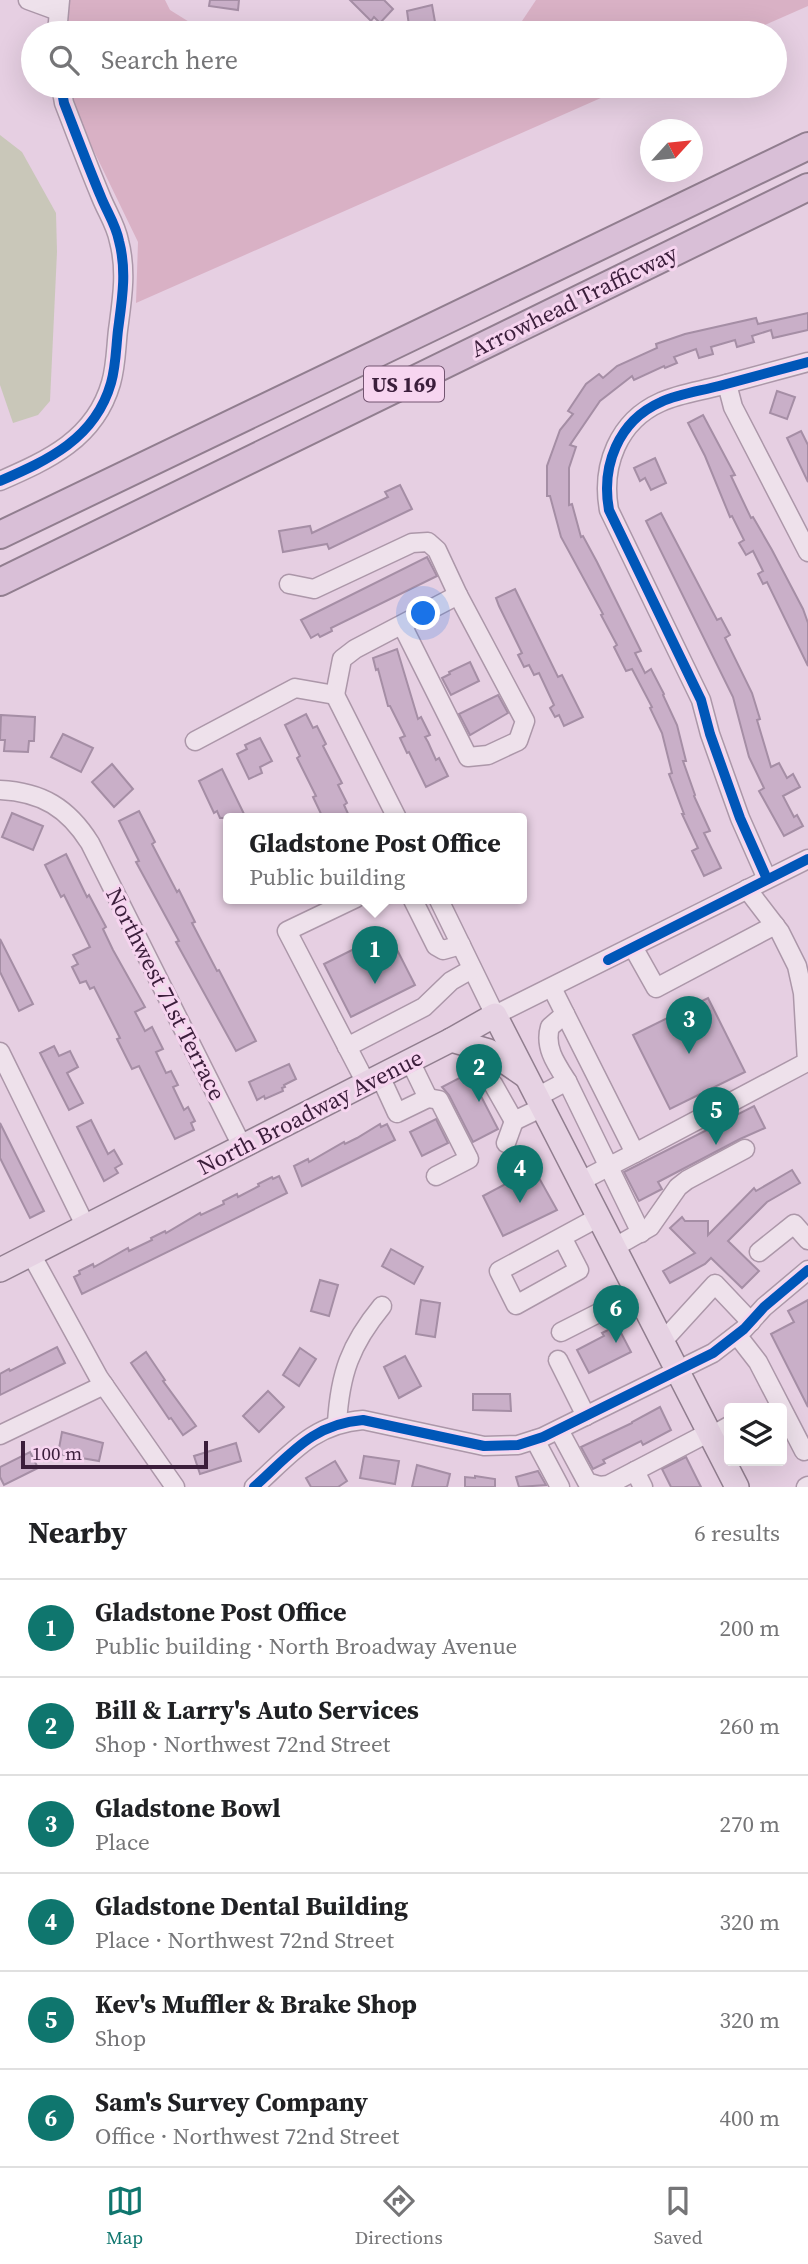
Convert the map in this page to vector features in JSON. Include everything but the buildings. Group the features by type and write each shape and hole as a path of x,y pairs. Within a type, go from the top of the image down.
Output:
{"highway":[{"name":"Arrowhead Trafficway","path":"0,535 808,146"},
{"name":"Arrowhead Trafficway","path":"0,582 808,187"}],"main road":[{"name":"North Broadway Avenue","path":"0,1270 495,1015"},
{"path":"495,1015 678,1371 720,1431 737,1487"},
{"path":"451,1040 489,1051 536,1093"}],"street":[{"path":"28,0 59,6"},
{"path":"0,481 49,459 80,435 101,406 112,381 124,268 114,223 63,98"},
{"path":"767,879 740,818 710,734 701,700 610,510 607,478 610,460 622,434 645,411 666,400 808,362"},
{"path":"727,384 733,407 808,551"},
{"path":"289,584 314,589 412,543 428,542 437,550 524,722 518,741 488,755 468,757 402,625"},
{"path":"394,813 335,695 342,659 355,649 458,596"},
{"path":"195,741 295,688 335,695"},
{"name":"Northwest 71st Terrace","path":"0,790 29,793 50,802 70,816 90,843 242,1146"},
{"name":"North Broadway Avenue","path":"495,1015 808,859"},
{"path":"581,1181 807,1062 803,993 793,954 747,889"},
{"path":"344,904 288,931 347,1047 397,1113 428,1098 439,1100 468,1159 436,1176"},
{"path":"415,904 436,946 443,950 461,945"},
{"path":"441,904 495,1015"},
{"path":"634,947 656,988 775,925"},
{"path":"347,1047 424,1007 450,981 472,969"},
{"path":"552,988 635,1153"},
{"path":"565,1014 550,1027 548,1044 641,1233"},
{"path":"0,1052 86,1227"},
{"path":"410,1061 428,1098"},
{"path":"506,1143 514,1121 536,1093 566,1081"},
{"path":"492,1084 514,1121"},
{"path":"615,1247 650,1227 678,1187 745,1149"},
{"path":"562,1237 599,1217"},
{"path":"759,1252 794,1224 808,1240"},
{"path":"32,1254 104,1385 175,1487"},
{"path":"254,1487 313,1434 337,1423 363,1420 484,1446 510,1446 535,1440 713,1353 737,1335 764,1307 808,1270"},
{"path":"663,1341 715,1284 751,1322"},
{"path":"561,1332 638,1293"},
{"path":"337,1423 339,1395 346,1363 357,1340 382,1306"},
{"path":"737,1335 758,1362 770,1403"},
{"path":"558,1360 586,1416"},
{"path":"0,1435 104,1385"},
{"path":"787,1428 804,1451"},
{"path":"559,1430 587,1482 600,1486 639,1479 704,1435 720,1431"},
{"path":"535,1440 560,1487"}],"shaded area":[{"path":"67,0 165,0 170,10 188,21 64,21"},
{"path":"536,0 808,0 808,6 774,21 522,21"},
{"path":"72,98 601,98 136,303 138,242 74,110"},
{"path":"0,135 22,152 56,213 57,252 50,401 38,415 13,423 0,385"}],"cycle path":[{"path":"0,481 52,456 82,433 104,402 114,370 123,286 121,252 116,229 63,98"},
{"path":"767,879 740,818 710,734 701,700 609,510 608,477 616,447 624,433 646,410 675,397 808,362"},
{"path":"608,960 808,859"},
{"path":"254,1487 303,1443 345,1423 363,1420 484,1446 518,1445 543,1437 713,1353 744,1329 764,1307 808,1270"}],"place":[{"name":"Gladstone Post Office","path":"375,984"},
{"name":"Gladstone Bowl","path":"689,1054"},
{"name":"Bill & Larry's Auto Services","path":"479,1102"},
{"name":"Kev's Muffler & Brake Shop","path":"716,1145"},
{"name":"Gladstone Dental Building","path":"520,1203"},
{"name":"Sam's Survey Company","path":"616,1343"}]}
